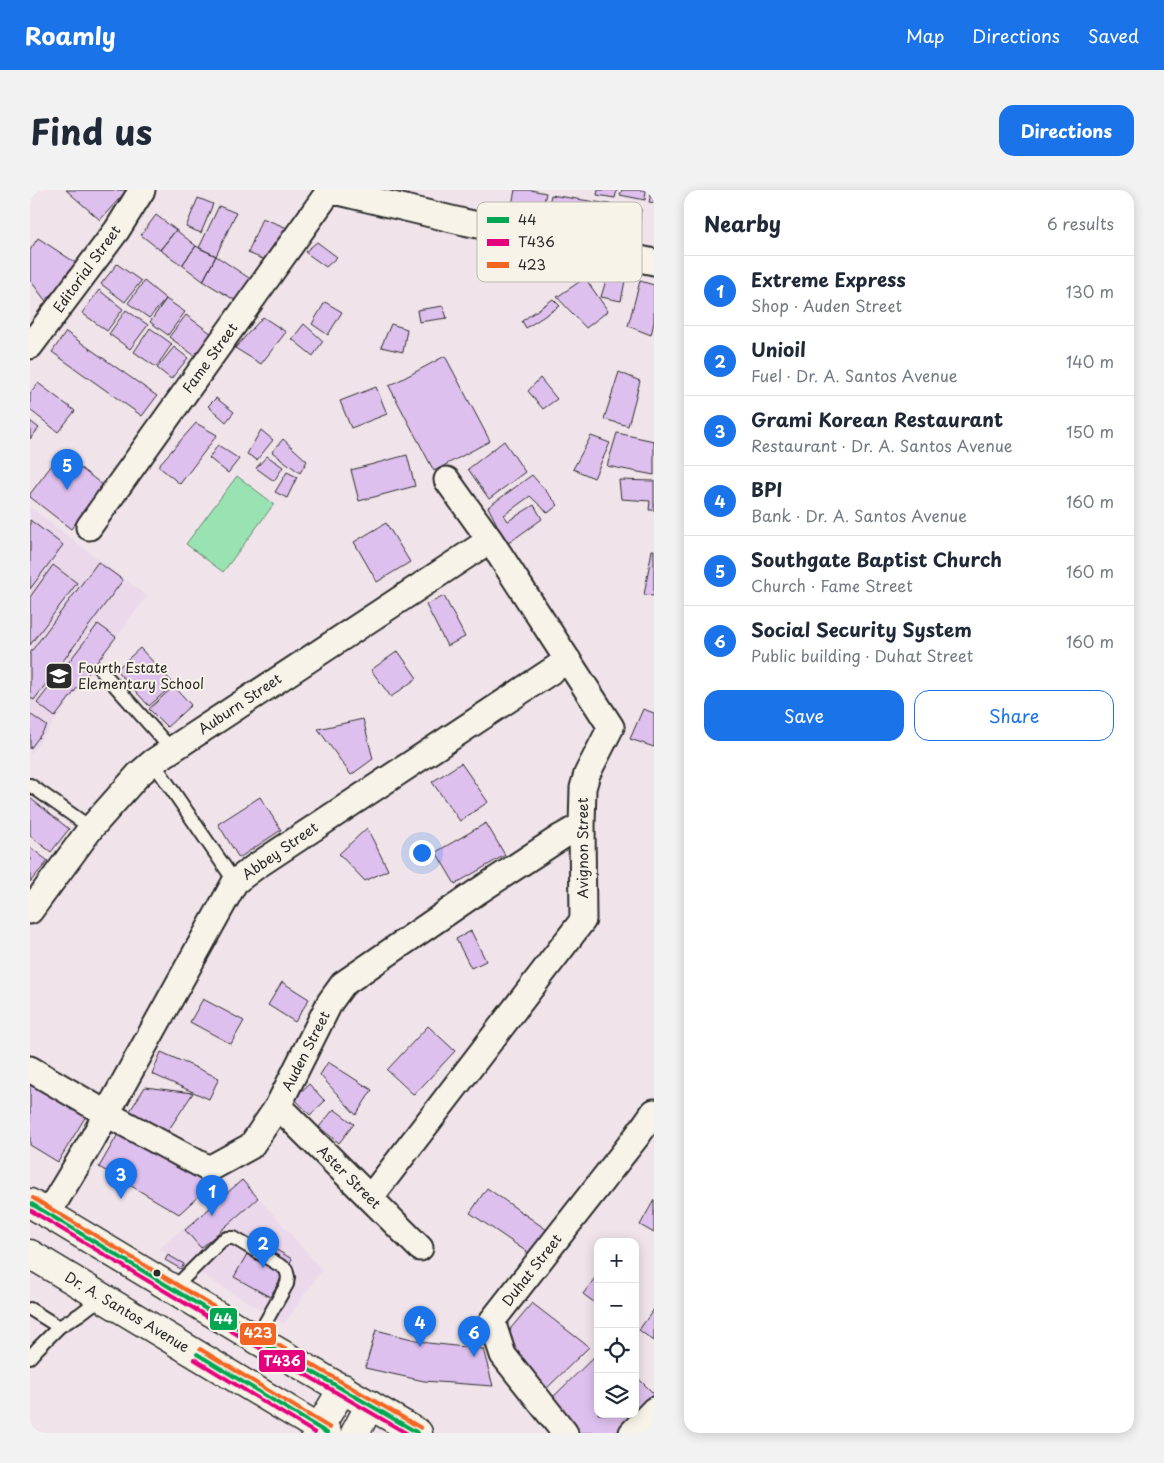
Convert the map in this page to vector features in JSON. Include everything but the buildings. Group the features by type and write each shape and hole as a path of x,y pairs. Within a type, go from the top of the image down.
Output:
{"main road":[{"path":"39,1208 256,1339 418,1433"},
{"name":"Dr. A. Santos Avenue","path":"30,1254 321,1431"},
{"path":"321,1431 343,1388"},
{"path":"354,1433 370,1405"}],"street":[{"name":"Editorial Street","path":"30,346 117,230 142,190"},
{"path":"330,190 477,225"},
{"name":"Fame Street","path":"89,527 330,190"},
{"name":"Avignon Street","path":"370,1198 583,920 583,788 587,774 611,727 490,540 447,480"},
{"name":"Auburn Street","path":"30,911 92,828 138,775 162,756 490,540"},
{"name":"Abbey Street","path":"39,1208 107,1114 236,882 271,856 568,660"},
{"name":"Auden Street","path":"30,1069 107,1114 209,1169 251,1146 278,1106 330,1002 344,984 477,892 582,825"},
{"name":"Aster Street","path":"278,1106 420,1248"},
{"name":"Duhat Street","path":"566,1433 503,1355 492,1321 654,1112"},
{"path":"632,1433 654,1410"}],"lane":[{"path":"101,670 162,756 236,882"},
{"path":"30,786 92,828"},
{"path":"174,1288 221,1241 227,1238 234,1238 286,1269 287,1284 256,1339"},
{"path":"30,1357 59,1327 102,1297"},
{"path":"30,1308 59,1327"}],"shaded area":[{"name":"Fourth Estate Elementary School","path":"30,507 147,596 30,755"},
{"path":"242,1178 322,1270 284,1324 159,1249"}],"green space":[{"path":"237,476 274,504 223,572 186,544"}],"transit line":[{"name":"423","path":"33,1198 259,1334 421,1428"},
{"name":"44","path":"30,1203 256,1339 418,1433"},
{"name":"T436","path":"30,1210 406,1433"},
{"name":"423","path":"200,1349 330,1428"},
{"name":"44","path":"197,1354 327,1433"},
{"name":"T436","path":"194,1359 315,1433"}],"place":[{"name":"Southgate Baptist Church","path":"67,490"},
{"name":"Fourth Estate Elementary School","path":"59,676"},
{"name":"Grami Korean Restaurant","path":"121,1199"},
{"name":"Extreme Express","path":"212,1216"},
{"name":"Unioil","path":"263,1268"},
{"name":"BPI","path":"420,1347"},
{"name":"Social Security System","path":"474,1357"}]}
